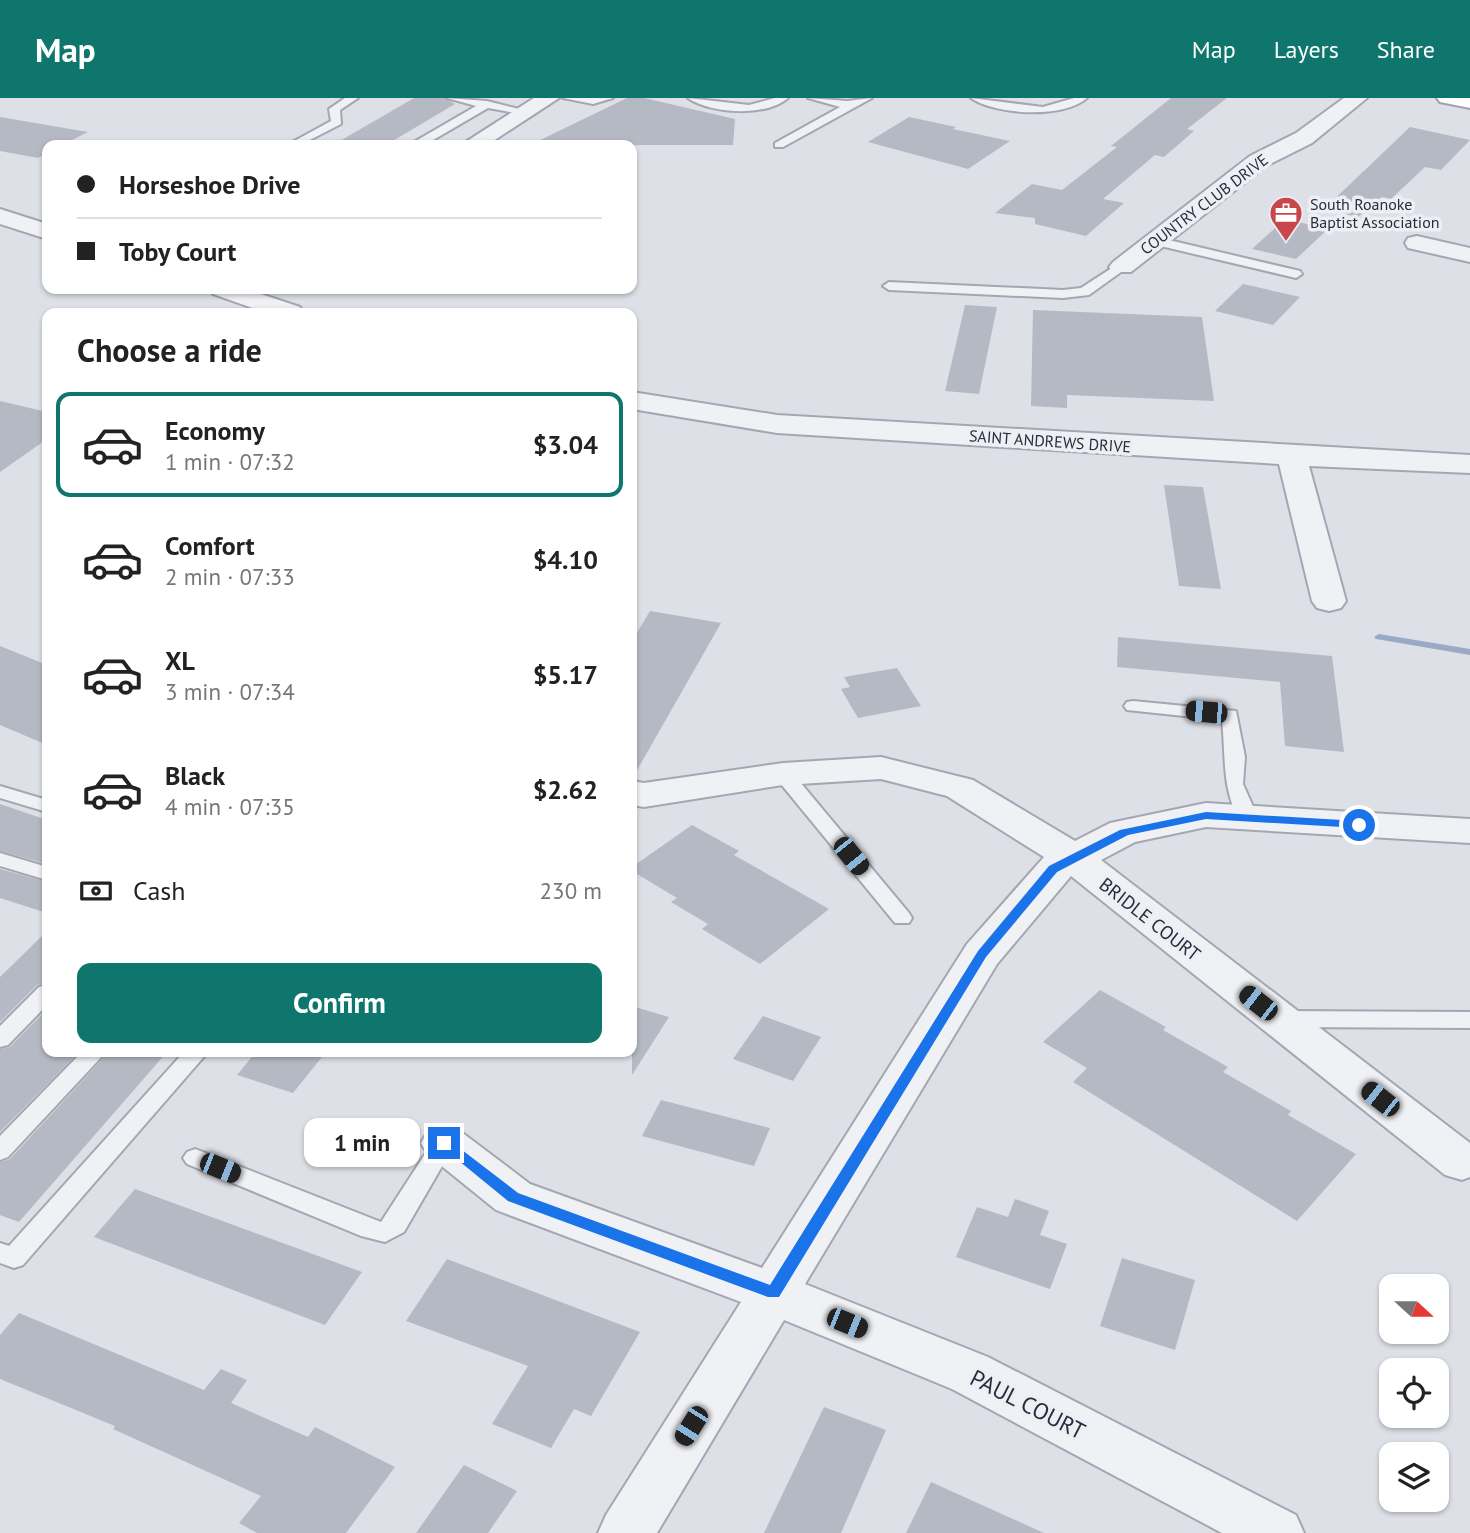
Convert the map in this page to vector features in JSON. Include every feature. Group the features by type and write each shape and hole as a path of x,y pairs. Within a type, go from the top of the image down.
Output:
{"main road":[{"path":"1447,98 1470,102"}],"street":[{"path":"480,140 549,98"},
{"name":"COUNTRY CLUB DRIVE","path":"1122,267 1258,161 1311,134 1357,98"},
{"path":"0,216 42,227"},
{"path":"1418,243 1470,255"},
{"path":"236,294 277,308"},
{"name":"SAINT ANDREWS DRIVE","path":"637,402 777,424 1292,456 1470,464"},
{"path":"1292,456 1329,601"},
{"name":"BRIDLE COURT","path":"637,794 783,774 881,768 960,788 1073,858 1462,1162"},
{"path":"626,1533 982,954 1053,869 1124,832 1206,815 1470,831"},
{"name":"PAUL COURT","path":"444,1143 513,1197 773,1293 970,1373 1276,1533"}],"lane":[{"path":"301,140 337,121 334,110 353,98"},
{"path":"452,98 526,112"},
{"path":"568,98 593,101 608,98"},
{"path":"693,98 747,110 764,108 783,98"},
{"path":"813,98 851,105"},
{"path":"779,145 867,98"},
{"path":"976,98 1034,111 1065,108 1082,98"},
{"path":"425,140 487,104"},
{"path":"1156,241 1296,274"},
{"path":"889,286 1063,294 1084,292 1122,267"},
{"path":"1133,706 1230,715 1236,757 1234,784 1248,818"},
{"path":"783,774 902,918"},
{"path":"0,792 42,805"},
{"path":"0,859 42,872"},
{"path":"0,1039 42,997"},
{"path":"1279,1019 1470,1020"},
{"path":"0,1151 90,1057"},
{"path":"0,1253 14,1258 193,1057"},
{"path":"195,1158 370,1229 385,1232 395,1225 444,1143"}],"building":[{"path":"414,98 444,98 455,104 394,140 342,140"},
{"path":"627,98 644,98 735,119 733,145 637,145 637,140 540,140"},
{"path":"1171,98 1227,98 1187,129 1194,131 1164,157 1155,155 1103,199 1124,203 1086,236 1035,224 1035,218 995,213 1032,184 1062,190 1117,147 1111,146"},
{"path":"0,117 88,132 72,140 42,140 42,156 38,158 0,151"},
{"path":"909,117 1010,141 968,169 868,142"},
{"path":"1410,127 1470,140 1441,170 1425,167 1391,199 1382,197 1358,217 1324,209"},
{"name":"South Roanoke Baptist Association","path":"1285,219 1328,229 1296,259 1252,249"},
{"path":"1243,284 1300,297 1273,325 1215,311"},
{"path":"965,305 997,307 979,394 945,391"},
{"path":"1033,310 1202,317 1214,401 1067,395 1067,408 1031,406"},
{"path":"0,401 42,411 42,443 0,472"},
{"path":"1164,485 1203,487 1221,589 1179,586"},
{"path":"650,611 721,623 637,770 637,633"},
{"path":"1118,637 1332,656 1344,752 1285,746 1280,682 1117,667"},
{"path":"0,646 42,663 42,743 0,725"},
{"path":"897,668 921,706 858,718 841,689 850,687 844,677"},
{"path":"0,804 42,818 42,863 0,851"},
{"path":"692,825 739,851 734,855 829,909 760,964 702,929 708,924 671,902 677,898 637,874 637,864"},
{"path":"0,869 42,881 42,911 0,898"},
{"path":"42,936 42,984 37,985 0,1022 0,977"},
{"path":"1100,990 1166,1027 1163,1030 1228,1067 1223,1072 1291,1111 1288,1115 1356,1154 1297,1221 1073,1082 1087,1068 1043,1042"},
{"path":"637,1007 669,1017 632,1075 632,1057 637,1057"},
{"path":"42,1014 42,1057 74,1057 0,1132 0,1049 10,1047"},
{"path":"763,1016 821,1037 793,1081 733,1059"},
{"path":"104,1057 163,1057 19,1222 0,1215 0,1162 10,1159"},
{"path":"252,1057 322,1057 293,1093 237,1075"},
{"path":"661,1100 770,1128 754,1166 642,1136"},
{"path":"135,1189 362,1272 325,1325 94,1237"},
{"path":"1015,1199 1049,1211 1040,1235 1067,1244 1050,1289 956,1257 977,1207 1008,1217"},
{"path":"1122,1258 1195,1280 1175,1350 1100,1326"},
{"path":"447,1259 640,1332 591,1416 574,1409 551,1448 492,1424 528,1366 406,1321"},
{"path":"19,1313 204,1390 221,1369 247,1380 231,1403 308,1437 315,1427 395,1467 346,1533 257,1533 239,1523 261,1496 113,1429 115,1426 0,1379 0,1335"},
{"path":"824,1407 886,1430 841,1533 764,1533"},
{"path":"464,1465 517,1491 488,1533 416,1533"},
{"path":"931,1482 1044,1533 906,1533"}],"waterway":[{"path":"1379,637 1470,652"}],"place":[{"name":"South Roanoke Baptist Association","path":"1286,243"}],"route":[{"path":"444,1143 513,1197 773,1293 982,954 1053,869 1124,832 1206,815 1359,825"}]}
